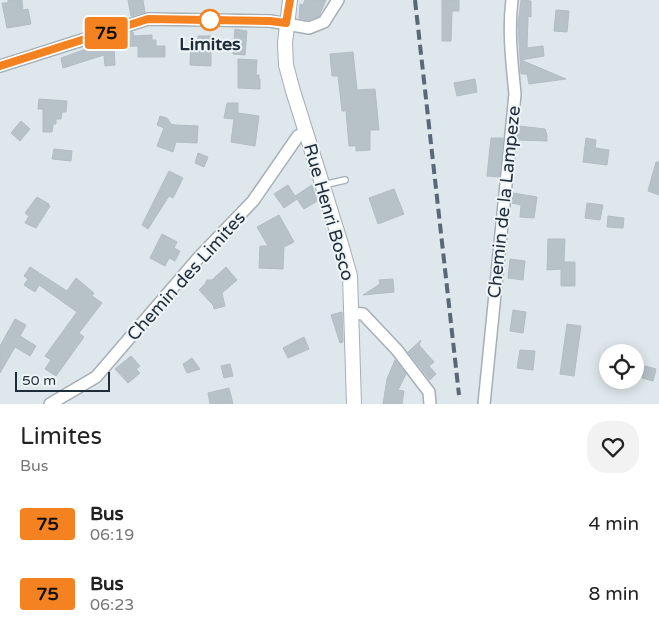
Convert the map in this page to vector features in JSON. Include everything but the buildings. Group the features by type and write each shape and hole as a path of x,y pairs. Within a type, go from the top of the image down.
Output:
{"street":[{"path":"286,23 290,0"},
{"path":"0,66 148,19 270,21 309,28 324,22 338,0"},
{"name":"Chemin de la Lampeze","path":"484,404 513,111 514,94 510,15 512,0"},
{"name":"Rue Henri Bosco","path":"286,23 286,65 350,276 354,404"},
{"name":"Chemin des Limites","path":"50,404 96,377 200,256 253,201 298,136 306,132"},
{"path":"352,313 363,314 398,350 428,392 430,404"}],"lane":[{"path":"322,185 345,180"}],"railway":[{"path":"415,0 459,395"}],"bus line":[{"name":"75","path":"0,66 148,19 270,21 286,23 290,0"}],"place":[{"name":"Limites","path":"210,20"}]}
